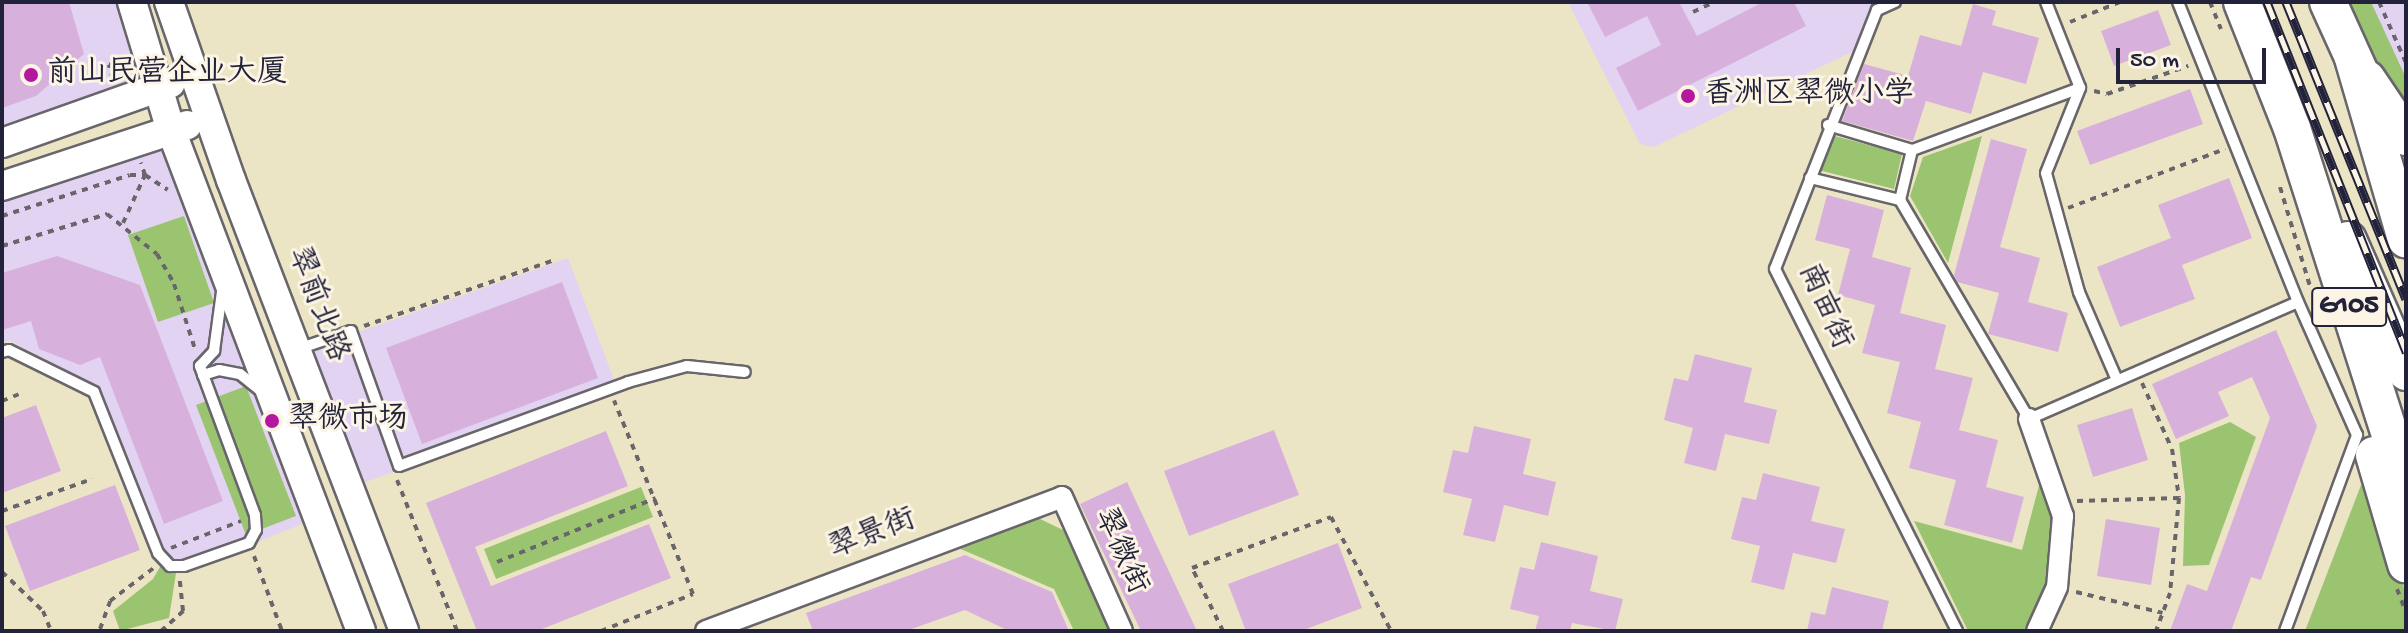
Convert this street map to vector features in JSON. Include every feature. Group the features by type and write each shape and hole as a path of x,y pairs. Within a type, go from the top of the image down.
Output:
{"highway":[{"name":"G105","path":"2242,2 2292,128 2406,486"},
{"path":"2328,2 2406,171"},
{"path":"2353,58 2406,137"},
{"path":"2353,58 2373,139 2406,239"},
{"path":"2292,128 2406,372"},
{"path":"2292,128 2322,260 2406,564"}],"main road":[{"path":"132,2 171,130 361,631"},
{"name":"翠前北路","path":"169,2 208,119 404,631"},
{"path":"2,143 193,75"},
{"path":"2,186 208,119"}],"street":[{"path":"2029,419 2060,502 2057,587 2037,631"},
{"name":"翠景街","path":"706,631 1062,497"},
{"name":"翠微街","path":"1062,497 1122,631"}],"lane":[{"path":"2046,2 2080,88 2046,173 2079,292 2117,380"},
{"path":"2178,2 2298,302 2357,435 2285,631"},
{"name":"南亩街","path":"1892,3 1877,10 1828,125 1775,269 1957,631"},
{"path":"1828,125 1912,150 2080,88"},
{"path":"1912,150 1900,200 2029,419 2298,302"},
{"path":"1810,178 1900,200"},
{"path":"201,370 214,351 219,329 221,262"},
{"path":"296,350 351,331 399,466 609,389 687,366 745,372"},
{"path":"2,352 9,350 94,392 158,553 170,566 184,566 249,543 255,515 201,370"},
{"path":"201,370 240,374 274,401"}],"path":[{"path":"1693,12 1714,2"},
{"path":"2056,27 2120,2"},
{"path":"2210,2 2227,44"},
{"path":"2379,2 2406,63"},
{"path":"2080,88 2107,94 2202,61"},
{"path":"2057,212 2234,146"},
{"path":"2,216 130,175"},
{"path":"2279,184 2315,299"},
{"path":"2,246 107,214 123,223 157,254 174,284 201,370"},
{"path":"351,331 555,260"},
{"path":"2137,372 2172,449 2179,498 2177,545 2163,613 2156,631"},
{"path":"601,631 693,594 609,389"},
{"path":"2,401 19,394"},
{"path":"399,466 396,477 457,631"},
{"path":"2,511 92,479"},
{"path":"497,562 656,498"},
{"path":"2060,502 2179,498"},
{"path":"107,631 97,630 110,601 149,573 158,553 255,515"},
{"path":"1223,631 1192,568 1331,517 1391,631"},
{"path":"249,543 282,631"},
{"path":"161,631 183,611 184,566"},
{"path":"2,572 43,611 51,631"},
{"path":"2057,587 2163,613"}],"shaded area":[{"path":"2,2 126,2 149,85 2,136"},
{"name":"香洲区翠微小学","path":"1568,2 1874,2 1877,10 1860,48 1654,147 1640,144"},
{"path":"2328,2 2406,2 2406,137"},
{"path":"166,143 305,523 174,575 99,387 10,341 2,343 2,197"},
{"name":"翠微市场","path":"568,258 618,390 352,487 302,352"}],"green space":[{"path":"2343,2 2371,2 2406,78 2406,136"},
{"path":"1831,135 1902,154 1894,189 1818,170"},
{"path":"1982,136 1948,263 1910,196 1923,157"},
{"path":"184,216 214,303 158,322 128,235"},
{"path":"246,386 296,516 246,535 196,405"},
{"path":"2230,422 2256,437 2209,565 2183,566 2185,495 2179,443"},
{"path":"2042,474 2054,521 2049,583 2040,606 2025,631 1968,631 1914,521 2022,550"},
{"path":"2361,485 2378,491 2406,596 2406,631 2305,631"},
{"path":"641,487 653,517 496,579 484,549"},
{"path":"1036,517 1063,530 1110,631 1074,631 1054,589 956,547"},
{"path":"161,565 166,573 176,573 169,618 120,631 113,611 153,579"}],"building":[{"name":"前山民营企业大厦","path":"2,2 69,2 84,54 36,96 2,108"},
{"path":"1587,2 1679,2 1697,36 1763,2 1794,2 1806,26 1638,111 1616,68 1661,45 1647,16 1605,37"},
{"path":"1973,4 1996,11 1992,25 2039,38 2026,84 1983,72 1971,114 1926,101 1913,141 1842,121 1864,64 1908,76 1920,35 1961,46"},
{"path":"2158,10 2171,45 2114,66 2101,31"},
{"path":"2190,89 2203,124 2090,165 2077,131"},
{"path":"1991,139 2027,149 2000,247 2040,258 2028,302 2068,313 2058,352 1988,334 1999,293 1957,282 1954,275"},
{"path":"2229,178 2252,238 2182,265 2195,299 2120,327 2097,267 2171,238 2158,205"},
{"path":"1827,195 1884,210 1872,257 1911,268 1900,313 1946,325 1935,369 1973,378 1959,430 1998,440 1986,487 2024,497 2012,543 1944,525 1956,480 1909,468 1921,422 1887,413 1900,362 1862,353 1875,305 1838,295 1850,249 1815,240"},
{"path":"57,256 140,285 223,501 164,524 100,357 80,365 39,349 31,321 2,330 2,273"},
{"path":"562,282 598,378 422,444 386,348"},
{"path":"2276,330 2317,426 2261,580 2251,577 2231,631 2170,631 2187,584 2207,591 2270,418 2252,377 2218,392 2229,416 2176,439 2152,384"},
{"path":"1695,354 1752,368 1744,402 1777,410 1769,444 1725,434 1716,471 1684,463 1693,428 1664,420 1674,378 1688,381"},
{"path":"36,405 61,471 2,493 2,418"},
{"path":"2132,408 2148,460 2093,477 2077,425"},
{"path":"1474,426 1531,439 1523,474 1556,482 1548,516 1504,505 1495,542 1463,535 1472,499 1443,492 1453,450 1468,453"},
{"path":"1274,430 1299,495 1189,536 1164,471"},
{"path":"606,431 628,486 475,547 491,586 649,524 671,578 537,631 477,631 426,503"},
{"path":"1763,473 1820,487 1811,521 1845,529 1836,563 1793,553 1784,590 1751,582 1760,546 1731,539 1742,497 1756,500"},
{"path":"1127,482 1197,631 1141,631 1080,504"},
{"path":"115,485 140,550 30,591 5,526"},
{"path":"2106,519 2160,528 2151,585 2097,576"},
{"path":"1541,542 1598,556 1590,591 1623,599 1615,631 1572,623 1570,631 1535,631 1539,616 1510,609 1520,567 1534,570"},
{"path":"1338,543 1362,608 1301,631 1246,631 1228,584"},
{"path":"965,555 1052,592 1069,631 1009,631 965,610 906,631 813,631 806,613"},
{"path":"1832,587 1889,601 1882,631 1807,631 1811,612 1825,615"}],"railway":[{"path":"2267,2 2406,352"},
{"path":"2286,2 2406,299"}],"place":[{"name":"前山民营企业大厦","path":"31,75"},
{"name":"香洲区翠微小学","path":"1688,96"},
{"name":"翠微市场","path":"272,421"}]}
